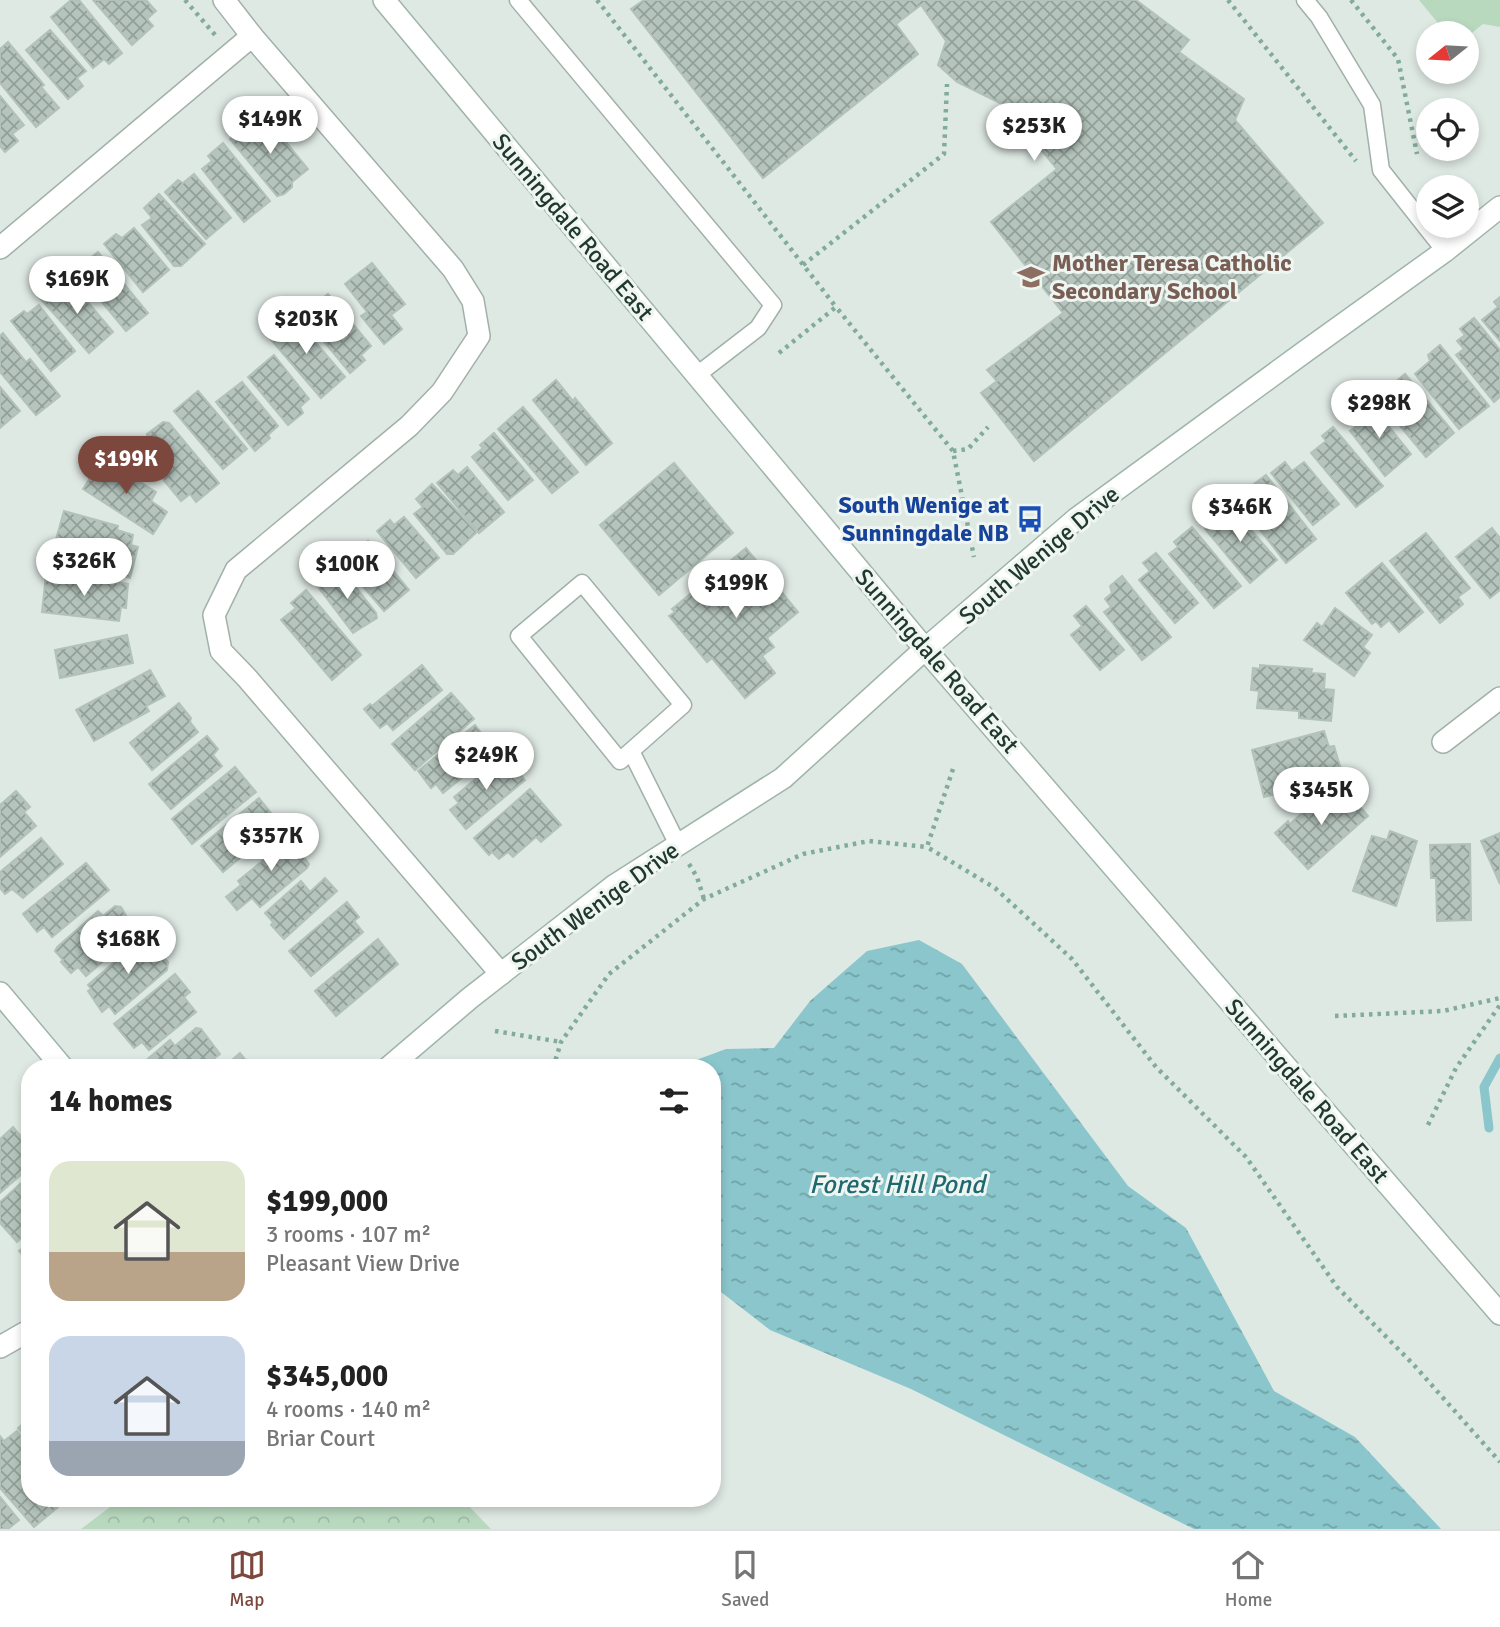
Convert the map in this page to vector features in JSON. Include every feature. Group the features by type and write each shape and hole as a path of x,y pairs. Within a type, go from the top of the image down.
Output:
{"street":[{"path":"225,0 252,36 453,269 473,301 479,336 442,392 409,426 236,570 214,615 221,651 501,974"},
{"name":"Sunningdale Road East","path":"384,0 925,649 1500,1314"},
{"path":"0,248 252,36"},
{"name":"South Wenige Drive","path":"399,1059 470,998 615,885 783,778 925,649 1076,519 1445,251 1500,207"},
{"path":"1443,742 1500,698"},
{"path":"0,993 55,1059"},
{"path":"0,1347 21,1335"}],"lane":[{"path":"518,0 773,304 758,328 697,375"},
{"path":"1305,0 1319,17 1372,105 1381,170 1445,251"},
{"path":"582,583 683,705 631,751 620,761 519,636 582,583"},
{"path":"631,751 678,845"}],"path":[{"path":"597,0 835,306 953,452 974,557"},
{"path":"1227,0 1361,168"},
{"path":"1351,0 1398,59 1416,149"},
{"path":"803,265 944,154 947,84"},
{"path":"779,353 835,306"},
{"path":"953,452 968,449 988,427"},
{"path":"927,846 953,769"},
{"path":"556,1059 561,1042 609,974 704,899 803,854 869,841 927,846 995,888 1072,959 1156,1067 1246,1157 1337,1287 1413,1364 1500,1462"},
{"path":"678,845 696,877 704,899"},
{"path":"1335,1016 1443,1011 1500,998"},
{"path":"1428,1125 1456,1068 1500,1005"},
{"path":"495,1031 561,1042"}],"green space":[{"path":"1419,0 1500,0 1500,27 1483,24 1479,27 1479,21 1436,21"},
{"path":"110,1507 470,1507 491,1529 81,1529"}],"water":[{"name":"Forest Hill Pond","path":"919,940 962,964 1128,1186 1186,1228 1274,1391 1355,1437 1441,1529 1194,1529 911,1389 770,1330 721,1292 721,1059 699,1059 726,1049 774,1048 810,1001 867,951"}],"building":[{"path":"71,0 79,0 122,53 109,64 104,59 93,68 51,17"},
{"path":"93,0 146,0 156,11 147,19 153,26 132,45"},
{"path":"644,0 1136,0 1189,40 1179,52 1244,99 1235,120 1323,223 1034,461 981,393 997,381 987,370 1063,313 991,222 1057,169 1004,105 957,82 938,65 946,41 921,5 896,24 918,54 763,178 631,9"},
{"path":"50,30 86,71 77,78 83,86 68,99 26,50"},
{"path":"8,42 44,85 41,87 59,108 36,127 0,83 0,49"},
{"path":"0,96 24,125 12,134 18,141 5,152 0,146"},
{"path":"267,119 308,169 292,182 292,187 284,194 277,196 230,139 252,120 258,127"},
{"path":"223,143 270,201 244,222 202,169 212,161 208,156"},
{"path":"194,174 231,218 206,239 165,192 178,180 183,183"},
{"path":"159,194 205,244 181,266 174,266 142,225 152,218 144,208"},
{"path":"134,228 169,270 143,292 104,244 116,234 122,238"},
{"path":"98,252 148,313 126,331 75,270"},
{"path":"372,263 405,304 391,315 402,329 384,344 361,316 367,312 345,284"},
{"path":"70,281 113,332 89,353 40,298 56,285 60,290"},
{"path":"328,294 371,346 361,355 365,360 350,373 302,315"},
{"path":"1500,297 1500,341 1482,320 1498,307 1494,302"},
{"path":"39,305 75,351 51,371 11,321 24,311 27,314"},
{"path":"292,315 345,377 321,398 268,336"},
{"path":"1474,318 1500,350 1500,397 1494,402 1456,355 1464,349 1457,341 1465,335 1460,329"},
{"path":"3,333 26,362 30,359 60,396 36,415 0,372 0,336"},
{"path":"1440,345 1489,406 1459,429 1415,374 1430,361 1428,355"},
{"path":"274,355 309,399 300,407 303,413 288,425 248,377"},
{"path":"1405,374 1454,433 1426,457 1381,403 1396,390 1392,385"},
{"path":"556,380 573,401 575,398 612,443 586,465 533,400"},
{"path":"242,382 278,426 268,435 270,438 255,451 216,402"},
{"path":"0,387 20,411 0,428"},
{"path":"198,391 247,449 223,469 174,411"},
{"path":"1369,402 1411,454 1385,476 1350,431 1361,423 1353,414"},
{"path":"523,407 578,472 552,493 498,429"},
{"path":"163,422 169,423 219,483 196,502 190,494 181,501 138,449 147,441 147,434"},
{"path":"1333,427 1383,486 1356,507 1311,453 1326,441 1322,436"},
{"path":"494,433 533,480 508,500 472,457 483,448 480,445"},
{"path":"103,458 156,492 151,501 167,512 153,534 83,489"},
{"path":"1285,462 1292,471 1304,462 1339,504 1313,525 1271,473"},
{"path":"674,463 733,533 659,595 600,525"},
{"path":"467,467 504,512 479,533 437,483 453,470 458,475"},
{"path":"1266,475 1316,539 1286,563 1242,507 1248,502 1241,494"},
{"path":"432,484 477,532 453,554 447,554 414,514 423,507 416,499"},
{"path":"1227,502 1277,560 1250,583 1205,529 1220,517 1216,512"},
{"path":"64,511 118,526 117,530 133,535 131,545 138,547 130,578 51,557"},
{"path":"404,517 439,558 416,578 377,531 390,520 394,525"},
{"path":"1192,527 1241,586 1214,608 1169,554 1178,547 1174,542"},
{"path":"1492,528 1500,538 1500,590 1490,598 1456,557"},
{"path":"1426,533 1470,588 1458,597 1463,604 1440,623 1390,561"},
{"path":"368,541 409,590 384,611 354,576 351,568 360,561 354,554"},
{"path":"746,548 798,612 767,638 774,647 762,656 775,673 745,698 712,658 707,662 669,616 675,612 672,609"},
{"path":"1156,553 1198,603 1175,623 1139,580 1150,571 1143,563"},
{"path":"1382,563 1423,612 1399,632 1389,620 1381,627 1376,621 1372,624 1346,593"},
{"path":"329,572 335,579 344,572 376,613 377,618 353,633 315,583"},
{"path":"46,574 128,584 126,608 121,607 119,621 42,612"},
{"path":"1122,576 1171,637 1142,660 1104,612 1111,607 1105,599 1112,593 1110,586"},
{"path":"306,590 361,655 332,680 281,620 296,608 291,603"},
{"path":"1086,606 1124,650 1100,670 1071,635 1082,626 1074,616"},
{"path":"1335,608 1372,635 1363,647 1370,653 1354,676 1304,640 1317,623 1322,627"},
{"path":"127,635 133,663 60,678 55,650"},
{"path":"422,665 442,690 393,730 387,723 380,728 364,709 370,704 372,706"},
{"path":"1260,665 1312,669 1311,673 1325,674 1324,689 1334,690 1331,721 1299,718 1299,711 1257,708 1259,691 1251,690 1253,668 1260,669"},
{"path":"150,670 165,696 146,706 149,711 94,741 76,710"},
{"path":"451,693 474,719 415,770 392,744"},
{"path":"179,703 198,732 152,770 130,743"},
{"path":"475,725 495,751 443,793 436,784 431,788 418,771"},
{"path":"1324,731 1329,747 1334,746 1343,776 1264,797 1252,750"},
{"path":"207,736 218,749 213,755 222,766 171,809 149,784"},
{"path":"504,755 525,780 466,829 450,810 459,803 454,797"},
{"path":"235,767 256,792 192,844 172,819"},
{"path":"1331,787 1342,799 1348,793 1368,816 1308,869 1275,833 1288,821 1290,824"},
{"path":"530,789 561,825 541,842 536,837 513,857 508,852 499,859 492,852 489,855 474,838"},
{"path":"16,791 30,807 24,812 36,826 0,857 0,805"},
{"path":"259,798 271,813 266,816 276,828 223,872 201,846"},
{"path":"290,830 305,848 300,852 309,864 307,868 260,907 252,898 237,910 226,897 241,885 238,881 277,849 273,844"},
{"path":"1390,831 1417,841 1396,906 1353,891 1372,836 1387,840"},
{"path":"1500,833 1500,884 1481,841"},
{"path":"41,838 63,864 23,898 12,889 5,894 0,888 0,872"},
{"path":"1470,844 1471,920 1437,921 1436,878 1431,878 1430,845"},
{"path":"86,863 109,890 52,937 44,927 37,932 23,914"},
{"path":"325,878 337,891 284,939 271,925 273,922 265,913 301,881 310,892"},
{"path":"347,902 359,917 354,921 363,932 311,976 289,951"},
{"path":"115,906 121,907 136,933 86,976 78,967 71,973 55,951 57,947 98,911 103,916"},
{"path":"141,939 148,939 168,962 167,970 115,1014 109,1006 102,1012 88,991 91,989 88,985"},
{"path":"378,939 398,964 336,1016 315,991"},
{"path":"175,974 190,992 184,997 196,1012 149,1050 142,1042 134,1048 114,1024"},
{"path":"196,1028 201,1029 220,1054 214,1059 148,1059 170,1040 175,1046"},
{"path":"240,1053 245,1059 233,1059"},
{"path":"13,1127 21,1136 21,1175 0,1193 0,1139"},
{"path":"21,1183 21,1238 17,1242 0,1223 0,1202"},
{"path":"17,1431 21,1436 21,1507 58,1507 34,1527 0,1488 0,1436 4,1441"},
{"path":"0,1497 19,1520 8,1529 0,1529"}],"waterway":[{"path":"1489,1128 1484,1087 1500,1058"}],"place":[{"name":"Mother Teresa Catholic Secondary School","path":"1031,277"},
{"name":"South Wenige at Sunningdale NB","path":"1030,519"}]}
